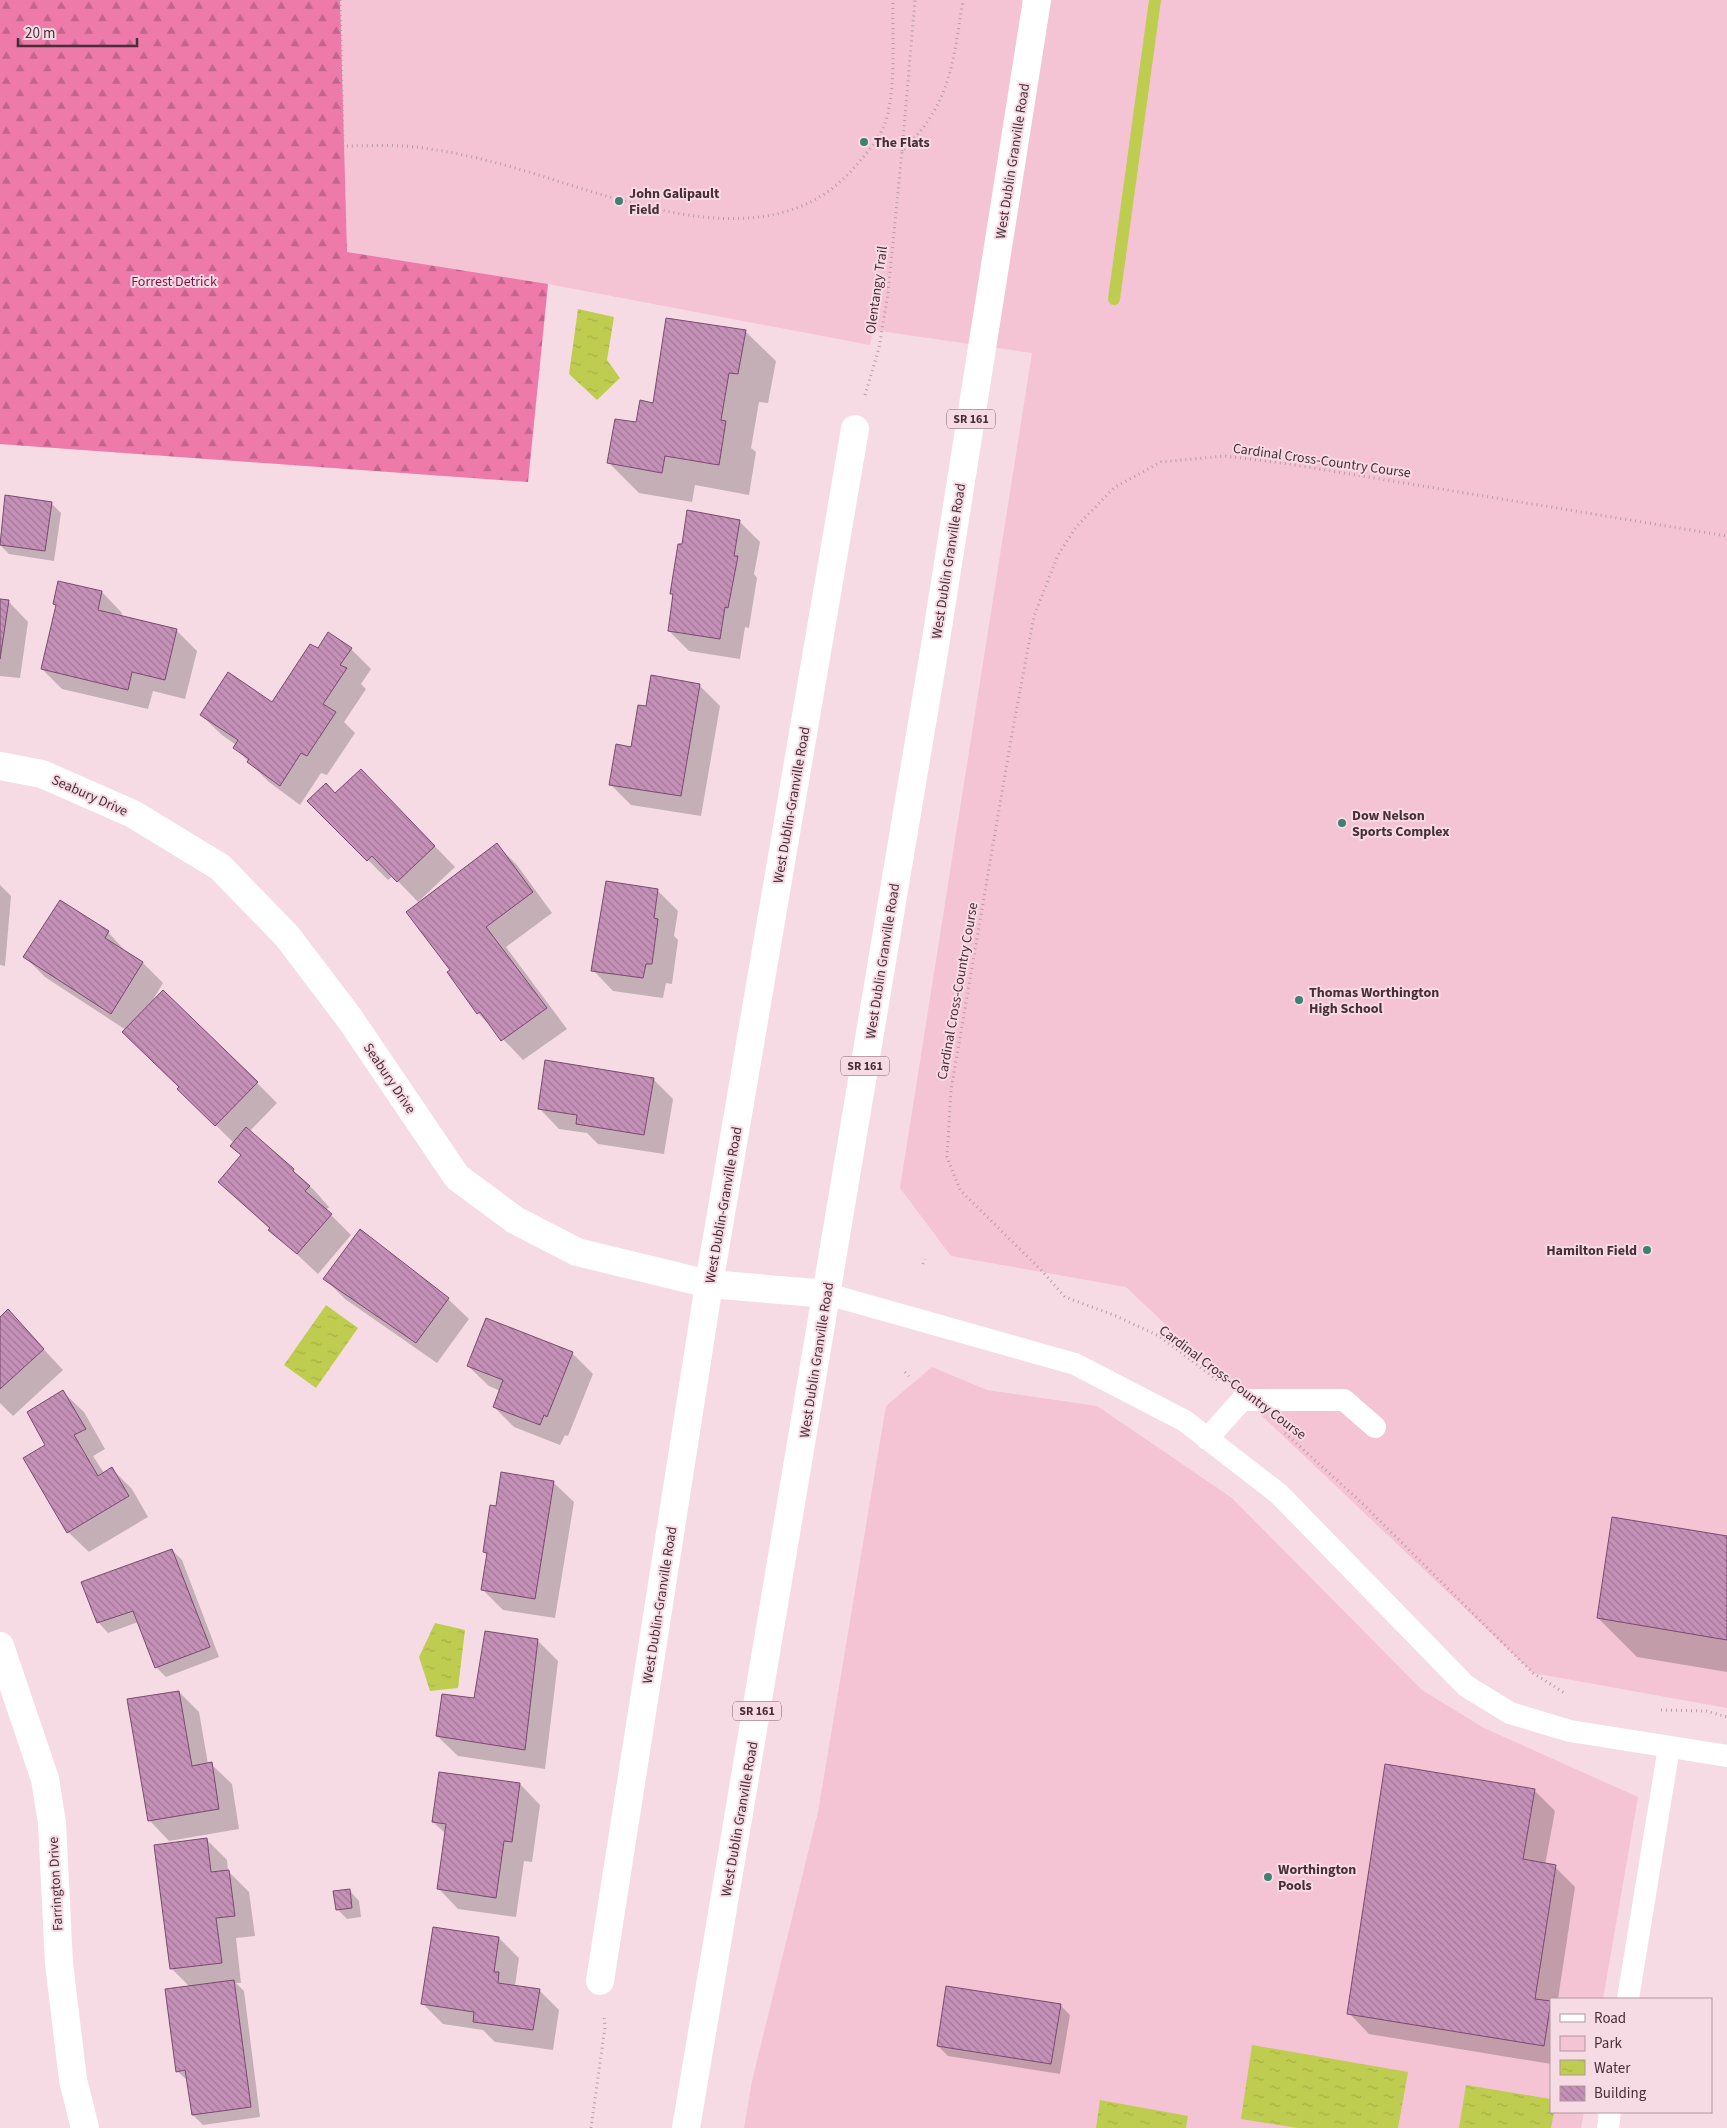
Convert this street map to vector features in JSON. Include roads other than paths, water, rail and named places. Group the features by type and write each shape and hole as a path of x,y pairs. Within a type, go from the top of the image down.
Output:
{"street":[{"name":"West Dublin Granville Road","path":"686,2128 935,642 1037,0"},
{"name":"West Dublin-Granville Road","path":"600,1981 710,1284 855,429"},
{"name":"Seabury Drive","path":"0,766 42,774 133,814 220,867 287,936 350,1019 458,1177 515,1220 577,1252 710,1284 827,1294"},
{"name":"Farrington Drive","path":"0,1646 45,1779 52,1824 59,1963 73,2080 84,2128"}],"lane":[{"path":"827,1294 1076,1364 1185,1421 1279,1494 1466,1686 1510,1713 1570,1730 1727,1756"},
{"path":"1208,1439 1242,1400 1344,1400 1375,1427"},
{"path":"1628,1998 1669,1747"},
{"path":"1608,2128 1610,2113"}],"water":[{"path":"578,309 614,317 607,360 620,378 597,400 569,374"},
{"path":"326,1305 358,1328 316,1388 284,1365"},
{"path":"435,1623 465,1630 458,1688 430,1691 419,1657"},
{"path":"1252,2045 1408,2072 1398,2128 1298,2128 1241,2119"},
{"path":"1466,2085 1550,2099 1550,2113 1554,2113 1551,2128 1459,2128"},
{"path":"1100,2100 1188,2116 1186,2128 1096,2128"}],"waterway":[{"path":"1114,299 1155,0"}],"place":[{"name":"The Flats","path":"864,142"},
{"name":"John Galipault Field","path":"619,201"},
{"name":"Dow Nelson Sports Complex","path":"1342,823"},
{"name":"Thomas Worthington High School","path":"1299,1000"},
{"name":"Hamilton Field","path":"1647,1250"},
{"name":"Worthington Pools","path":"1268,1877"}],"park label":[{"name":"Forrest Detrick","path":"174,281"}]}
